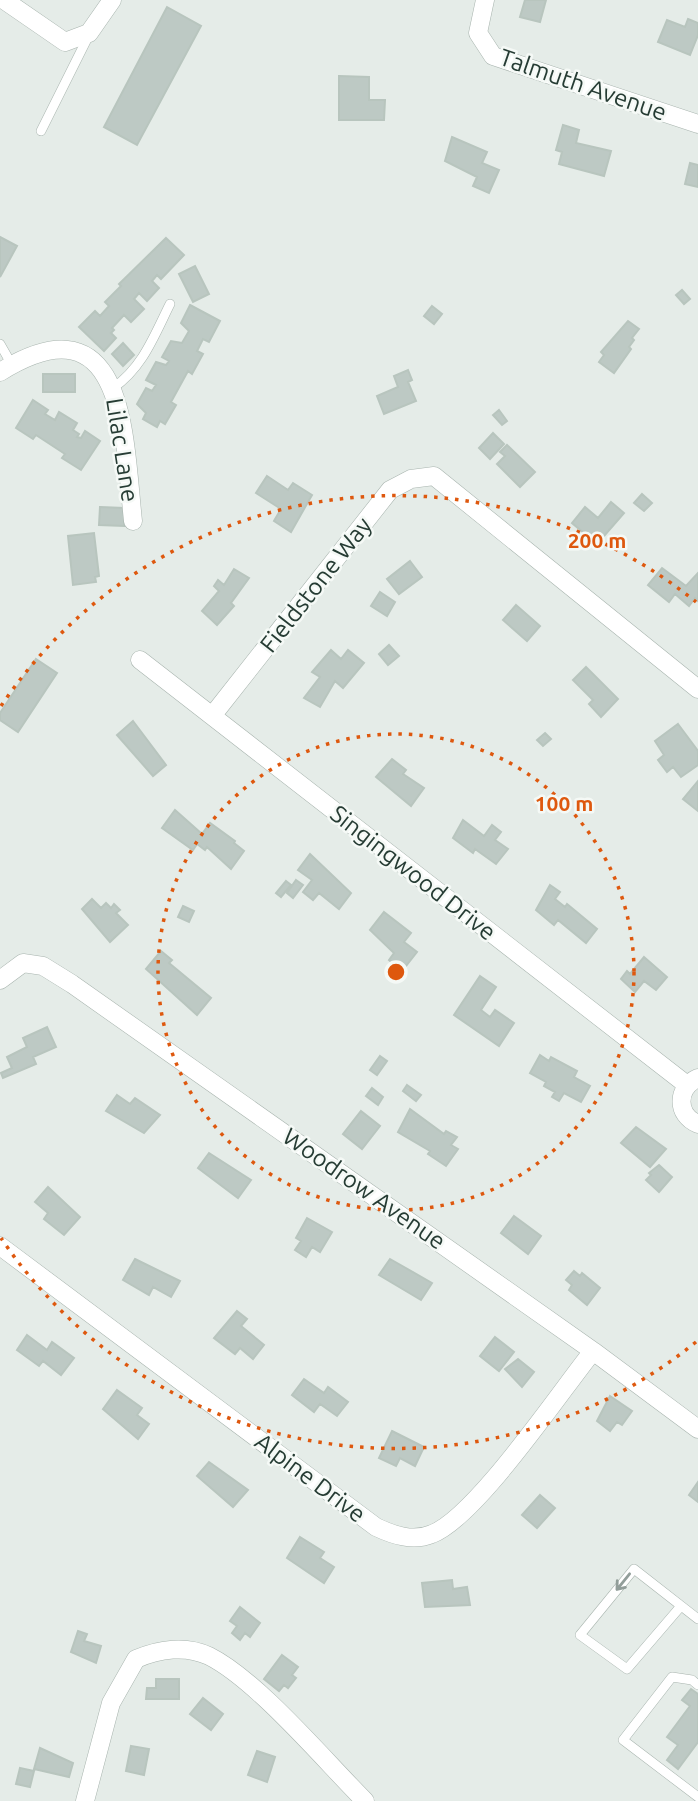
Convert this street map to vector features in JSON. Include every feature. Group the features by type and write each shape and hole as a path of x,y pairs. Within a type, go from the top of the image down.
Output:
{"street":[{"path":"4,0 65,42 89,33 112,0"},
{"name":"Talmuth Avenue","path":"485,0 478,33 486,49 499,59 698,124"},
{"name":"Lilac Lane","path":"6,369 44,350 63,350 85,356 101,368 113,388 122,416 133,521"},
{"name":"Fieldstone Way","path":"212,716 390,491 411,479 434,476 698,689"},
{"name":"Singingwood Drive","path":"140,660 692,1082 681,1096 682,1109 689,1119 698,1124"},
{"name":"Woodrow Avenue","path":"0,981 23,963 43,966 72,984 593,1350 698,1429"},
{"name":"Alpine Drive","path":"0,1246 376,1527 392,1535 412,1538 431,1535 464,1514 593,1350"},
{"path":"85,1801 111,1703 136,1659 171,1649 208,1655 246,1683 365,1801"}],"lane":[{"path":"41,131 89,33"},
{"path":"113,388 130,376 141,363 170,304"},
{"path":"0,344 6,369"},
{"path":"681,1606 627,1669 580,1635 634,1569 698,1619"},
{"path":"698,1685 691,1680 672,1677 623,1740 698,1797"}],"building":[{"path":"525,0 546,0 540,22 520,17"},
{"path":"167,7 201,26 137,145 104,127"},
{"path":"688,19 698,23 698,35 690,55 658,42 667,20 685,27"},
{"path":"339,76 369,77 369,100 385,100 384,120 339,120"},
{"path":"563,125 579,130 576,143 611,151 604,176 559,164 562,152 556,150"},
{"path":"452,137 487,152 482,163 499,170 489,193 473,186 477,177 445,161"},
{"path":"690,163 698,165 698,187 685,184"},
{"path":"0,237 17,246 0,277"},
{"path":"166,238 184,255 161,279 157,275 152,281 159,288 147,301 139,293 134,299 144,309 131,322 124,315 112,328 114,330 111,333 116,338 104,351 79,327 95,311 100,316 109,306 105,302 121,286 119,284"},
{"path":"195,266 209,294 193,302 179,274"},
{"path":"682,290 690,299 684,304 676,295"},
{"path":"190,305 220,321 209,342 203,339 197,351 203,354 192,374 188,371 171,402 176,405 165,424 160,421 157,427 143,419 146,413 137,404 146,388 152,391 156,385 146,380 156,362 166,365 169,361 162,357 171,341 182,343 189,331 181,323"},
{"path":"432,306 442,314 434,324 424,316"},
{"path":"628,321 639,329 632,338 634,340 629,347 631,349 614,373 599,362 604,355 601,352"},
{"path":"123,343 134,355 123,366 112,354"},
{"path":"408,370 412,380 408,382 416,401 384,414 377,396 398,387 394,376"},
{"path":"43,374 75,374 75,392 43,392"},
{"path":"33,400 48,410 45,414 55,420 59,412 77,423 73,430 79,434 77,437 81,438 85,431 100,441 81,470 62,458 65,454 36,435 33,439 16,428"},
{"path":"499,410 507,421 502,425 493,415"},
{"path":"493,433 504,444 490,459 479,448"},
{"path":"507,445 535,472 520,487 497,464 505,456 500,452"},
{"path":"267,476 288,490 293,483 312,495 291,532 274,521 281,509 256,493"},
{"path":"642,494 652,503 644,511 634,503"},
{"path":"611,502 624,513 597,544 572,523 585,507 598,518"},
{"path":"100,507 124,508 124,526 99,525"},
{"path":"94,533 99,576 95,577 96,582 73,585 68,536"},
{"path":"410,561 422,577 399,594 387,579"},
{"path":"662,568 686,586 698,573 698,601 695,598 689,606 675,594 669,602 648,585"},
{"path":"234,569 249,578 231,603 234,606 217,625 202,611 219,591 214,586 218,580 224,585"},
{"path":"380,592 395,602 387,616 371,606"},
{"path":"516,605 540,626 527,641 503,620"},
{"path":"389,645 399,656 388,665 379,654"},
{"path":"331,650 341,659 348,650 364,663 343,688 335,681 320,707 304,698 320,677 312,672"},
{"path":"36,659 57,673 18,732 0,720 0,713"},
{"path":"586,667 618,699 601,717 589,704 593,700 573,680"},
{"path":"133,721 166,765 153,776 117,735"},
{"path":"678,724 698,751 698,765 681,777 673,767 667,772 658,760 664,755 655,741"},
{"path":"545,733 551,739 543,746 537,740"},
{"path":"392,759 406,770 403,774 424,788 411,806 376,777"},
{"path":"698,781 698,811 683,799"},
{"path":"175,810 202,834 210,823 235,841 244,851 231,869 207,847 205,850 197,844 193,850 162,828"},
{"path":"463,820 484,836 492,825 501,832 495,840 508,849 496,864 475,849 473,853 453,838"},
{"path":"310,854 351,893 339,909 319,893 313,900 303,892 312,880 298,870"},
{"path":"296,880 303,885 293,898 287,893"},
{"path":"286,881 291,885 281,897 276,893"},
{"path":"550,885 560,892 555,899 565,907 567,904 597,929 586,943 558,920 554,925 536,910"},
{"path":"92,899 101,908 106,903 111,908 114,904 120,910 116,913 128,925 110,942 82,909"},
{"path":"183,906 194,911 189,922 178,917"},
{"path":"384,912 411,933 404,942 417,952 402,971 389,960 394,953 370,930"},
{"path":"161,951 172,960 169,963 211,998 197,1015 146,969"},
{"path":"644,957 667,977 656,990 644,981 635,992 621,979 627,971 630,974"},
{"path":"480,976 496,987 481,1010 490,1017 495,1010 514,1023 499,1046 454,1015"},
{"path":"47,1027 56,1047 33,1057 36,1064 3,1078 1,1073 12,1068 7,1057 27,1047 23,1038"},
{"path":"540,1055 549,1061 551,1057 577,1071 574,1077 590,1086 581,1102 564,1093 559,1101 552,1097 555,1092 544,1086 546,1082 530,1073"},
{"path":"380,1056 387,1061 377,1075 370,1070"},
{"path":"407,1085 421,1095 416,1101 403,1091"},
{"path":"372,1088 383,1097 378,1105 366,1096"},
{"path":"117,1095 130,1104 135,1098 160,1115 144,1133 106,1111"},
{"path":"410,1109 444,1134 446,1131 457,1137 451,1145 458,1149 446,1166 428,1154 430,1151 398,1132"},
{"path":"361,1111 380,1126 362,1149 343,1134"},
{"path":"636,1127 666,1149 650,1167 621,1143"},
{"path":"209,1153 251,1180 238,1198 198,1168"},
{"path":"659,1165 672,1177 659,1192 646,1180 651,1175 649,1173"},
{"path":"48,1187 80,1217 64,1235 44,1219 48,1213 35,1202"},
{"path":"514,1216 541,1236 528,1254 501,1233"},
{"path":"307,1218 332,1232 320,1252 312,1247 306,1257 295,1250 301,1241 296,1238"},
{"path":"135,1259 180,1281 171,1297 153,1287 149,1295 123,1280"},
{"path":"390,1259 432,1283 421,1300 379,1275"},
{"path":"574,1271 580,1276 582,1273 600,1288 587,1305 569,1290 572,1285 566,1280"},
{"path":"237,1311 247,1319 241,1326 264,1345 253,1359 240,1348 235,1354 214,1338"},
{"path":"27,1335 47,1350 52,1342 74,1358 61,1375 43,1361 39,1366 17,1350"},
{"path":"495,1337 514,1352 499,1371 480,1356"},
{"path":"518,1359 534,1372 522,1387 505,1369"},
{"path":"304,1379 324,1393 328,1387 348,1402 337,1416 320,1404 314,1412 292,1395"},
{"path":"117,1390 142,1408 137,1415 149,1424 138,1439 103,1409"},
{"path":"610,1396 632,1411 622,1425 617,1422 610,1431 597,1421"},
{"path":"392,1431 424,1447 415,1466 400,1458 396,1466 379,1458"},
{"path":"209,1462 248,1490 233,1507 197,1476"},
{"path":"698,1482 698,1502 689,1495"},
{"path":"540,1495 555,1508 537,1528 522,1515"},
{"path":"300,1537 324,1552 320,1558 334,1567 324,1583 287,1558"},
{"path":"452,1580 453,1589 467,1587 470,1605 425,1607 422,1583"},
{"path":"240,1607 260,1623 250,1637 245,1633 240,1640 232,1633 237,1626 230,1621"},
{"path":"78,1631 87,1634 84,1641 101,1646 96,1663 71,1652"},
{"path":"282,1655 298,1667 292,1675 296,1678 288,1688 284,1685 279,1691 264,1679"},
{"path":"156,1679 179,1679 179,1699 146,1699 147,1688 156,1688"},
{"path":"691,1689 698,1694 698,1742 678,1769 667,1760 678,1745 667,1737 690,1706 682,1700"},
{"path":"203,1698 223,1714 211,1730 190,1714"},
{"path":"131,1746 149,1749 144,1775 126,1771"},
{"path":"40,1748 73,1763 69,1777 34,1769"},
{"path":"257,1751 275,1757 267,1782 248,1775"},
{"path":"20,1768 34,1771 30,1787 16,1784"}]}
